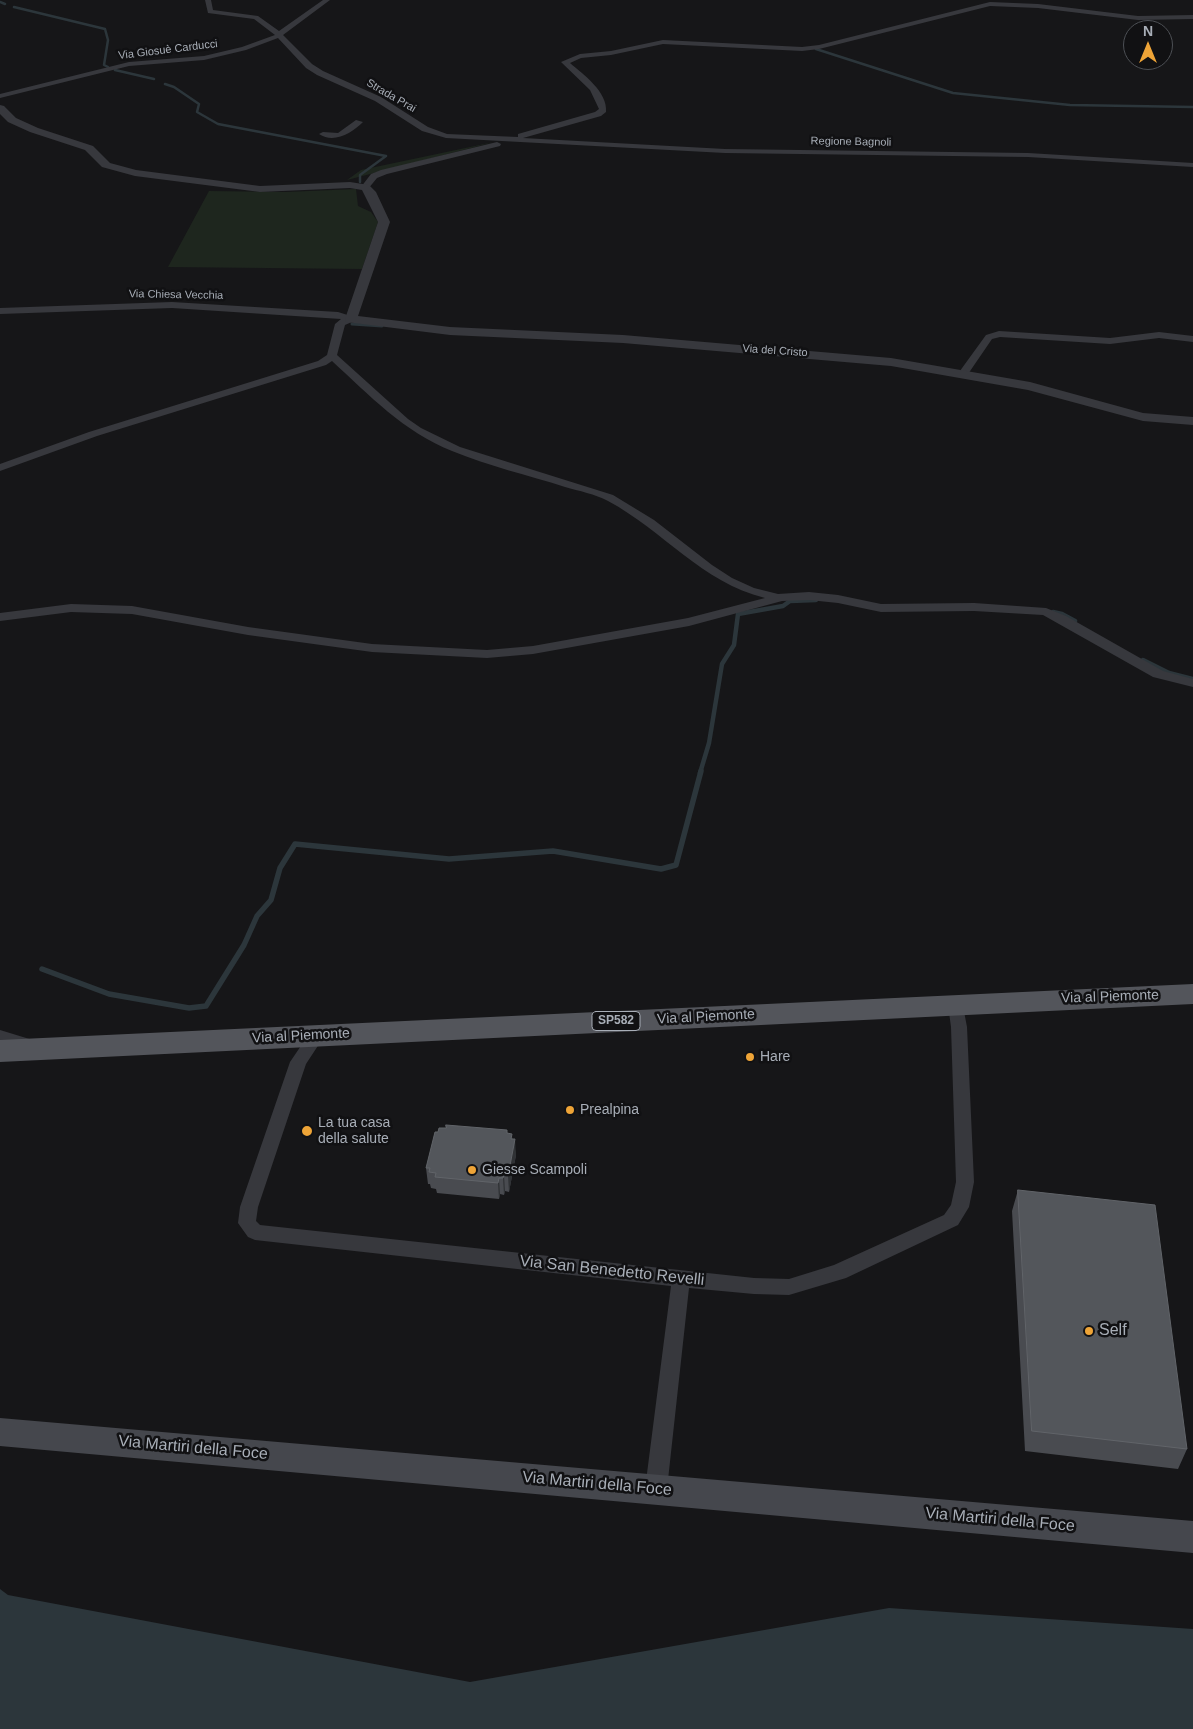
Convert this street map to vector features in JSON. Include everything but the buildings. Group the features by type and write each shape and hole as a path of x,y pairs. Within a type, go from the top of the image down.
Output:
{"main road":[{"name":"Via al Piemonte","path":"0,1051 1193,994"},
{"name":"Via Martiri della Foce","path":"0,1432 1193,1537"}],"street":[{"name":"Strada Prai","path":"208,0 209,10 212,12 256,17 275,31 309,66 320,73 378,99 425,129 446,136 508,140"},
{"name":"Via Giosuè Carducci","path":"0,96 129,64 204,58 229,53 278,36 327,0"},
{"path":"365,187 374,176 384,172 502,143 598,114 603,110 601,102 589,82 565,62 580,56 611,53 652,43 678,42 802,49 819,47 959,10 997,4 1038,6 1138,18 1193,17"},
{"path":"0,108 12,120 34,130 89,148 106,165 135,173 260,189 350,185 365,187 370,192 384,222 351,319 340,324 332,356 322,363 102,431 0,468"},
{"path":"323,134 340,135 359,122"},
{"name":"Regione Bagnoli","path":"508,140 709,151 1028,155 1193,165"},
{"name":"Via Chiesa Vecchia","path":"0,311 133,306 199,307 338,315 351,319"},
{"name":"Via del Cristo","path":"351,319 450,331 623,339 891,362 1030,386 1143,417 1193,421"},
{"path":"962,375 989,337 999,334 1110,342 1159,334 1193,338"},
{"path":"296,372 324,354 336,339"},
{"path":"332,356 404,420 432,438 456,449 609,497 644,517 690,555 716,573 760,594 782,597 809,596 838,599 881,608 974,607 1046,612 1070,624 1140,666 1158,674 1193,683"},
{"path":"0,617 71,608 132,610 248,631 372,648 487,654 533,650 689,622 782,597"},
{"name":"Via San Benedetto Revelli","path":"317,1035 298,1062 252,1199 247,1223 255,1232 681,1279 754,1286 788,1287 839,1272 951,1220 960,1207 965,1182 959,1027 956,1005"},
{"name":"Via al Piemonte","path":"0,1036 38,1048"},
{"path":"656,1489 681,1279"}],"shaded area":[{"path":"494,142 347,180 361,170"},
{"path":"356,189 358,206 371,212 378,222 362,269 168,267 209,191 285,192"},
{"path":"0,1589 8,1595 470,1682 889,1608 1193,1629 1193,1729 0,1729"}],"waterway":[{"path":"0,2 5,4"},
{"path":"14,7 105,29 108,40 104,65 108,67"},
{"path":"816,49 953,93 1070,105 1193,107"},
{"path":"115,70 154,79"},
{"path":"165,84 174,87 199,104 197,112 218,124 386,156 360,175 360,182"},
{"path":"352,324 382,326"},
{"path":"700,773 709,743 722,664 734,645 738,614 783,606 790,601 816,600"},
{"path":"1053,612 1062,614 1075,621"},
{"path":"1143,660 1169,673 1193,679"},
{"path":"42,969 109,994 189,1008 206,1006 244,945 257,916 271,900 280,868 295,844 449,859 553,851 661,869 676,865 701,771"}],"place":[{"name":"Hare","path":"750,1057"},
{"name":"Prealpina","path":"570,1110"},
{"name":"La tua casa della salute","path":"307,1131"},
{"name":"Giesse Scampoli","path":"472,1170"},
{"name":"Self","path":"1089,1331"}]}
